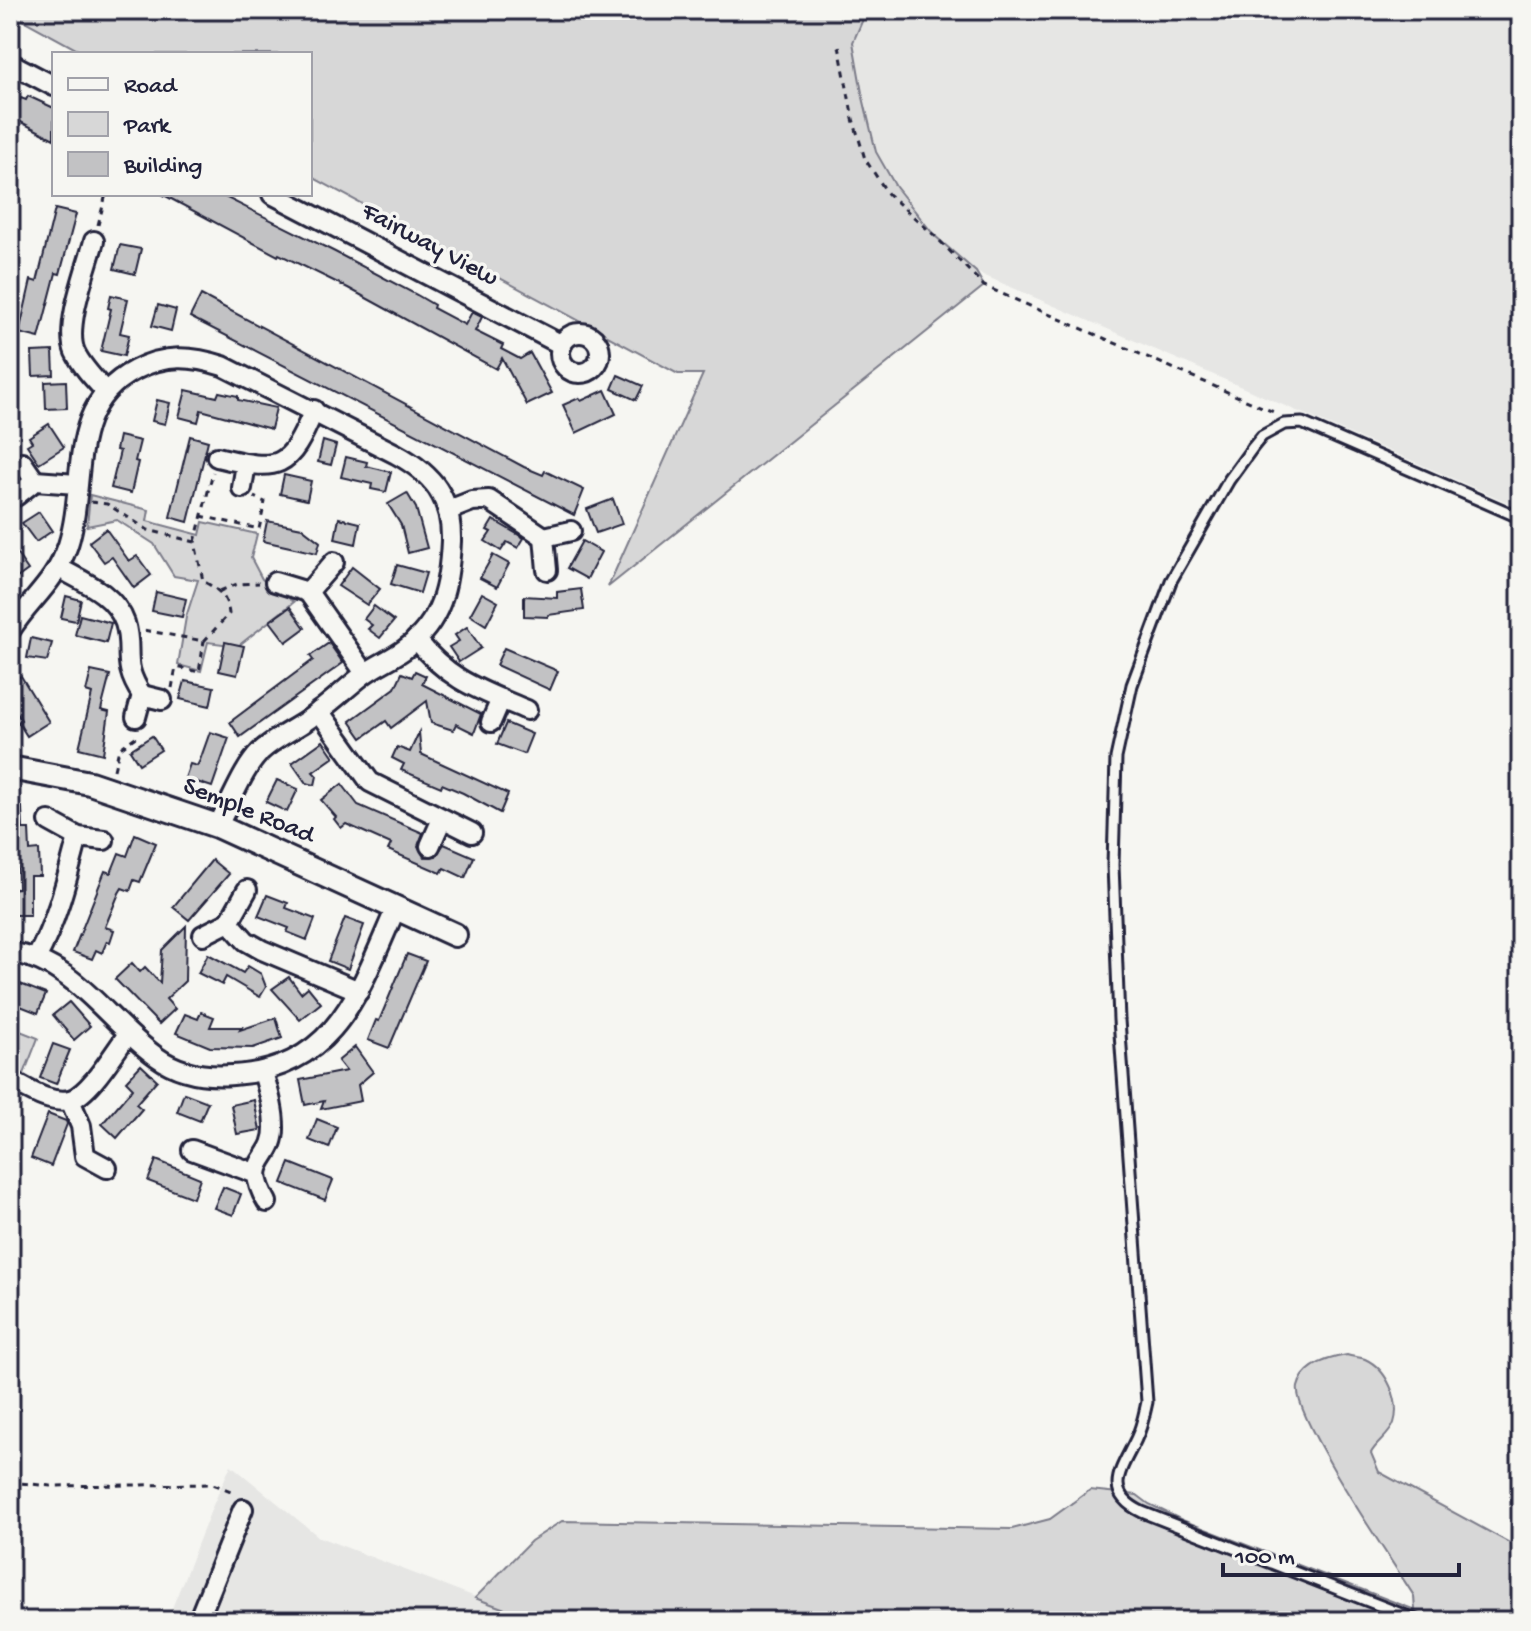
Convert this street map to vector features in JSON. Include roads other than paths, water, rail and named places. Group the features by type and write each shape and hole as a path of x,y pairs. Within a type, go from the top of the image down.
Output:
{"street":[{"path":"10,63 52,85"},
{"name":"Fairway View","path":"276,196 562,345"},
{"path":"94,241 73,321 74,350 106,392"},
{"path":"85,274 105,280"},
{"path":"10,631 59,568 69,542 83,438 90,416 106,392 125,375 151,362 197,358 223,366 415,464 432,479 449,510 450,570 440,609 433,621 404,650 365,673 319,711 261,751 241,778 233,800 217,826"},
{"path":"217,457 263,466 290,457 314,410"},
{"path":"22,462 35,481 76,492"},
{"path":"242,488 246,464"},
{"path":"16,496 35,481"},
{"path":"449,510 472,501 489,500 544,537 571,531"},
{"path":"544,537 547,570"},
{"path":"308,592 334,562"},
{"path":"59,568 105,594 125,624 127,665 142,695 135,721"},
{"path":"275,582 308,592 365,673"},
{"path":"416,639 433,660 455,678 527,710"},
{"path":"142,695 166,697"},
{"path":"491,722 501,699"},
{"path":"319,711 370,782 472,833"},
{"name":"Semple Road","path":"10,768 90,783 217,826 455,935"},
{"path":"430,846 442,819"},
{"path":"49,821 78,837 104,840"},
{"path":"36,959 48,937 64,893 78,837"},
{"path":"203,935 229,922 247,890"},
{"path":"10,952 36,959 75,980 128,1034 159,1059 182,1070 206,1075 263,1072 299,1058 323,1039 342,1018 359,991 396,908"},
{"path":"229,922 254,946 359,991"},
{"path":"10,1080 46,1098 61,1101 75,1099 128,1034"},
{"path":"263,1072 275,1130 256,1184 267,1202"},
{"path":"70,1100 81,1126 85,1156 107,1168"},
{"path":"192,1150 257,1174"},
{"path":"198,1621 243,1509"}],"lane":[{"path":"1419,1621 1142,1512 1124,1500 1117,1489 1118,1474 1137,1437 1147,1402 1119,1020 1113,865 1116,758 1132,685 1171,581 1229,480 1253,447 1269,432 1296,422 1521,518"}]}
